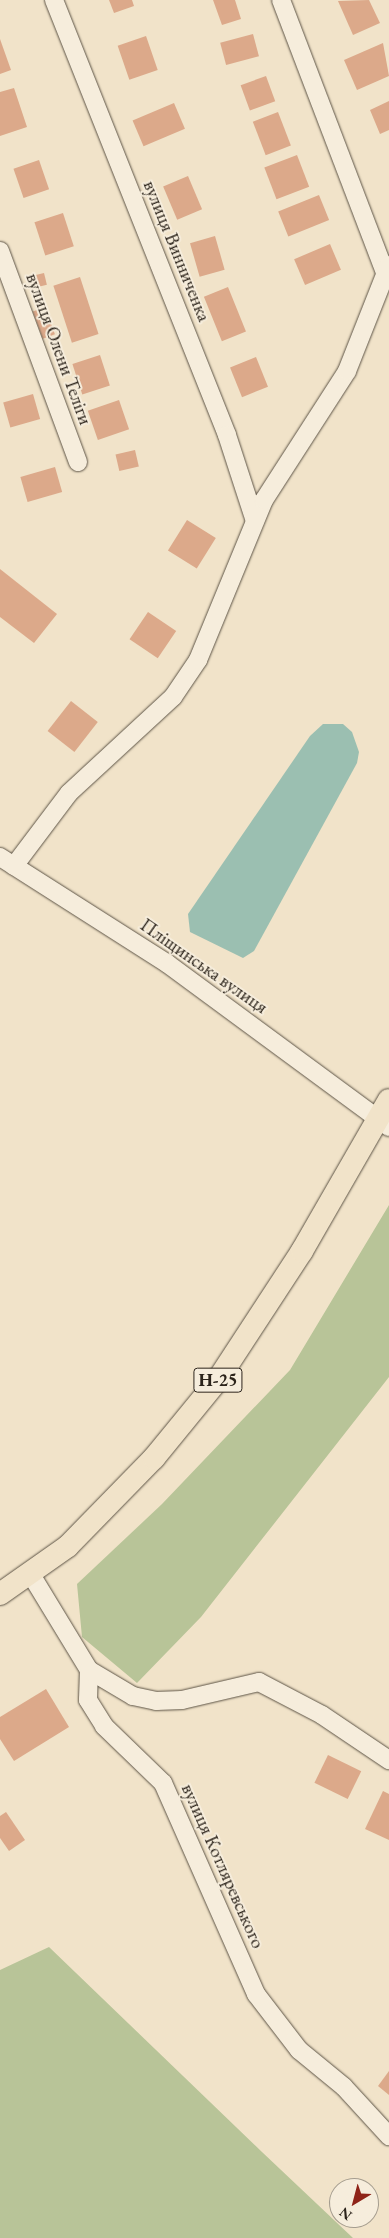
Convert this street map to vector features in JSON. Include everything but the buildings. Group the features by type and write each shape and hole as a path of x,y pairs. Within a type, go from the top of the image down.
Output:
{"main road":[{"name":"Н-25","path":"0,1594 75,1539 154,1458 217,1381 302,1251 385,1115"}],"street":[{"name":"вулиця Винниченка","path":"54,0 227,434 255,520"},
{"path":"7,861 87,774 156,714 187,678 225,602 255,520 273,483 347,371 387,269 281,0"},
{"name":"вулиця Олени Теліги","path":"0,251 78,462"},
{"name":"Пліщинська вулиця","path":"7,861 168,964 385,1115"},
{"path":"30,1573 89,1670 133,1696 156,1701 182,1700 259,1682 322,1715 389,1760"},
{"name":"вулиця Котляревського","path":"89,1670 88,1700 104,1726 163,1782 256,1994 299,2050 344,2087 389,2136"}],"shaded area":[{"path":"323,724 343,724 352,732 359,752 357,763 254,951 243,958 190,932 188,914 310,736"},
{"path":"389,1205 389,1377 201,1617 137,1683 82,1637 77,1584 162,1504 290,1370"},
{"path":"49,1947 329,2215 329,2228 342,2228 353,2238 0,2238 0,1970"}]}
